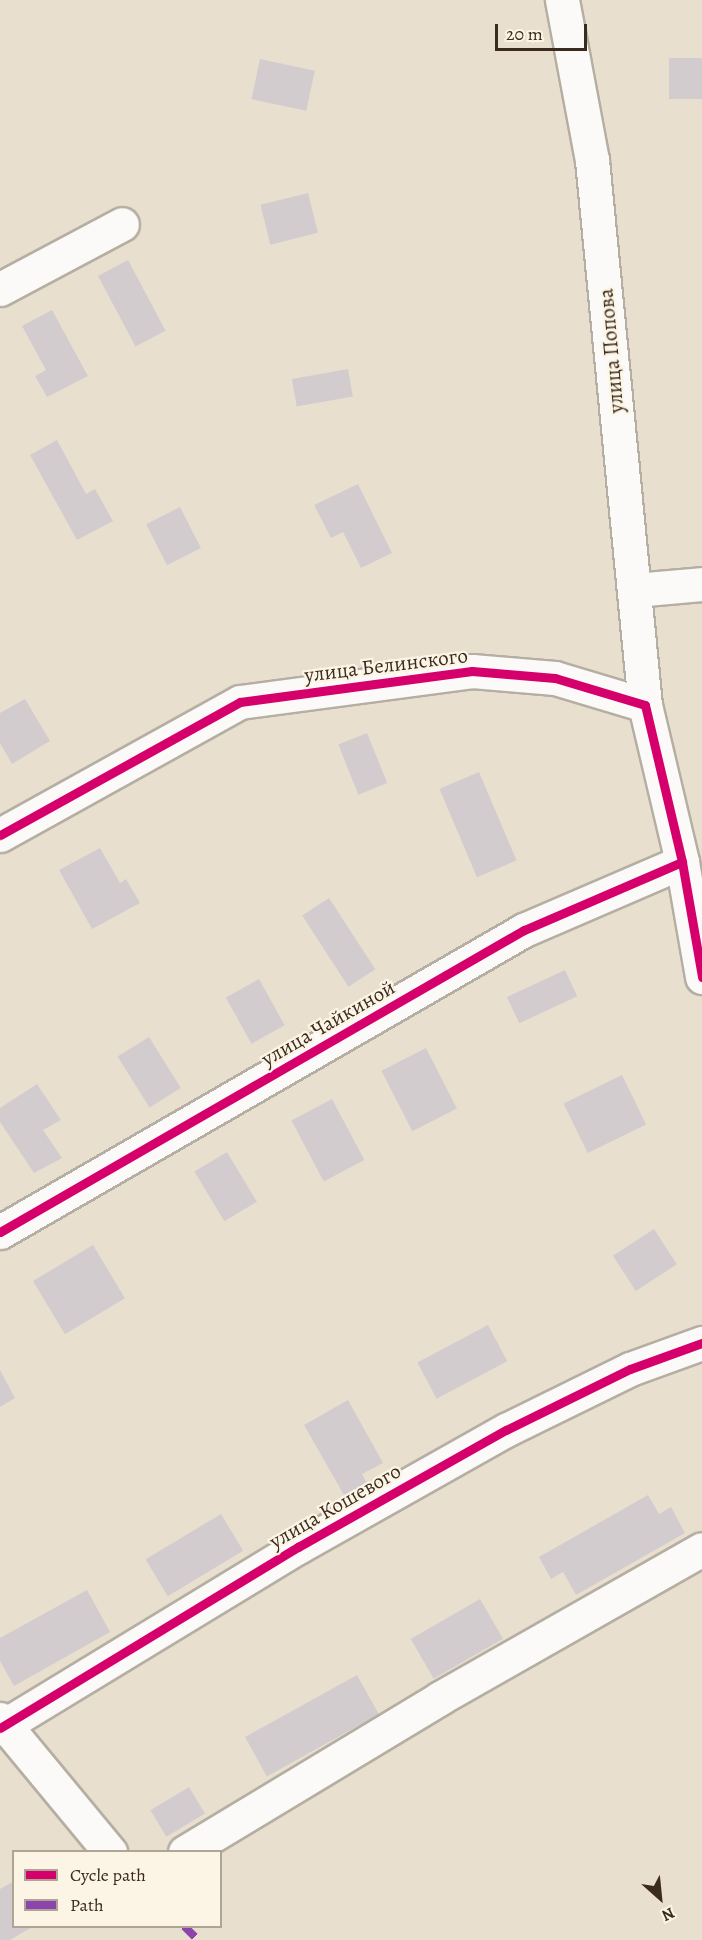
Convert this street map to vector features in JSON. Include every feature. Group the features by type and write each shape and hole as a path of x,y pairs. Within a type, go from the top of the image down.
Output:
{"street":[{"name":"улица Попова","path":"562,0 592,160 645,705"},
{"path":"0,289 122,224"},
{"path":"634,590 702,584"},
{"name":"улица Белинского","path":"0,835 240,702 472,671 555,678 645,705"},
{"path":"645,705 682,862 702,976"},
{"name":"улица Чайкиной","path":"0,1232 524,930 682,862"},
{"name":"улица Кошевого","path":"2,1724 298,1547 506,1430 630,1369 702,1343"},
{"path":"187,1850 440,1698 702,1549"},
{"path":"2,1724 109,1850"}],"building":[{"path":"669,58 702,58 702,99 669,99"},
{"path":"260,59 315,71 306,111 251,99"},
{"path":"308,193 318,233 270,245 260,205"},
{"path":"128,260 166,331 136,347 98,276"},
{"path":"52,310 88,376 47,397 35,376 46,370 22,326"},
{"path":"348,369 353,397 297,406 292,379"},
{"path":"57,440 86,494 95,489 113,521 77,540 30,455"},
{"path":"358,484 392,553 361,568 343,532 331,538 314,505"},
{"path":"180,507 201,548 167,565 146,524"},
{"path":"25,699 50,741 12,764 0,743 0,713"},
{"path":"367,733 387,783 358,795 338,745"},
{"path":"479,772 517,860 477,877 439,789"},
{"path":"100,848 120,883 126,879 140,903 92,929 59,870"},
{"path":"329,898 375,969 348,987 302,915"},
{"path":"565,970 577,996 519,1023 507,997"},
{"path":"259,979 285,1025 251,1044 226,997"},
{"path":"149,1037 181,1088 149,1107 118,1057"},
{"path":"426,1048 457,1109 412,1131 381,1071"},
{"path":"622,1075 646,1124 588,1153 564,1103"},
{"path":"37,1084 61,1120 43,1130 62,1158 34,1173 0,1122 0,1108"},
{"path":"332,1099 364,1160 324,1182 291,1121"},
{"path":"227,1152 257,1202 224,1221 194,1172"},
{"path":"654,1229 677,1264 636,1291 613,1256"},
{"path":"93,1245 125,1298 65,1334 33,1281"},
{"path":"488,1325 507,1361 437,1399 417,1363"},
{"path":"0,1370 15,1398 0,1407"},
{"path":"348,1400 383,1463 362,1474 370,1489 348,1502 304,1425"},
{"path":"648,1495 659,1514 671,1507 685,1533 576,1595 563,1572 551,1579 539,1557"},
{"path":"221,1514 243,1551 168,1596 146,1559"},
{"path":"87,1590 110,1632 14,1686 0,1661 0,1638"},
{"path":"480,1599 503,1639 434,1679 411,1639"},
{"path":"357,1675 379,1714 267,1776 245,1737"},
{"path":"189,1787 205,1814 166,1837 150,1810"},
{"path":"12,1882 12,1928 31,1928 10,1940 0,1940 0,1889"}],"marked path":[{"path":"186,1928 198,1940"}],"cycle path":[{"path":"0,835 240,702 472,671 555,678 645,705 682,862 702,977"},
{"path":"0,1232 524,930 682,862"},
{"path":"0,1728 298,1547 506,1430 630,1369 702,1343"}]}
